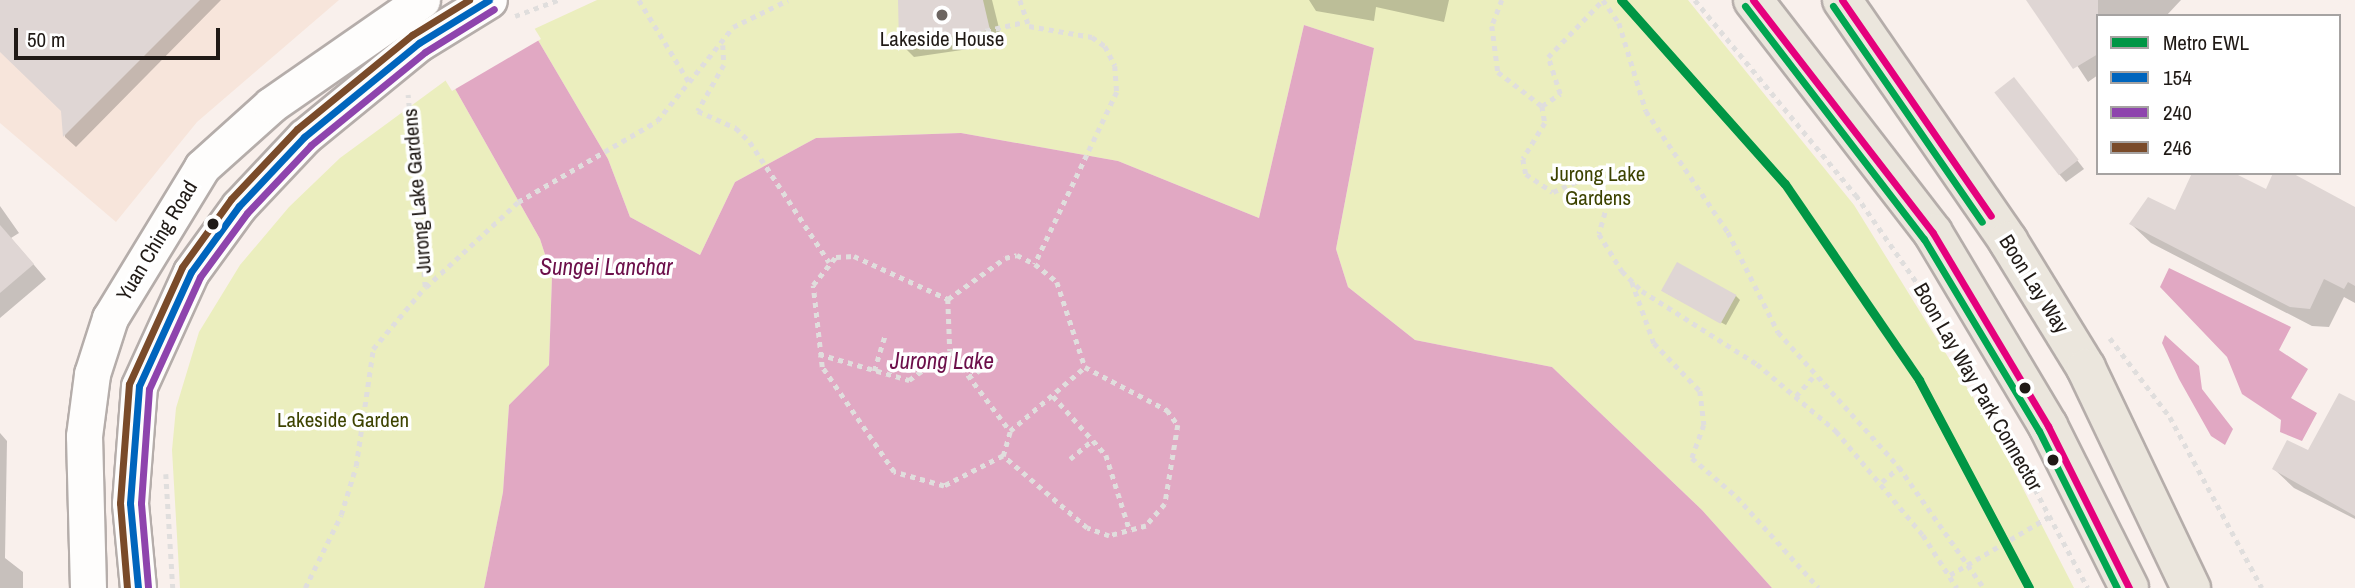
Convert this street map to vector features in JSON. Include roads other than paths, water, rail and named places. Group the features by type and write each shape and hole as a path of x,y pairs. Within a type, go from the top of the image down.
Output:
{"main road":[{"path":"1753,0 1933,233 2048,426 2129,588"},
{"name":"Boon Lay Way","path":"1842,0 2008,241 2086,368 2191,588"}],"street":[{"path":"138,588 133,429 139,386 162,329 191,272 239,205 304,137 419,43 489,0"},
{"name":"Yuan Ching Road","path":"88,588 84,436 92,374 110,318 202,167 271,105 411,6"}],"water":[{"name":"Jurong Lake","path":"1304,25 1374,48 1336,249 1348,287 1415,340 1552,367 1702,510 1772,588 484,588 503,492 509,405 549,365 552,276 540,239 449,78 532,30 608,159 630,217 700,255 735,182 816,138 961,133 1118,161 1259,218"},
{"path":"2169,268 2291,327 2279,350 2308,369 2291,398 2317,413 2302,441 2280,432 2281,420 2242,394 2227,357 2160,287"},
{"path":"2165,335 2199,366 2202,389 2233,429 2225,445 2211,436 2179,379 2162,343"}],"metro line":[{"name":"EWL","path":"1621,0 1785,184 1919,380 2029,588"}],"place":[{"name":"Lakeside House","path":"942,15"}],"park label":[{"name":"Jurong Lake Gardens","path":"1598,186"},
{"name":"Lakeside Garden","path":"343,420"}],"water label":[{"name":"Sungei Lanchar","path":"606,267"}]}
